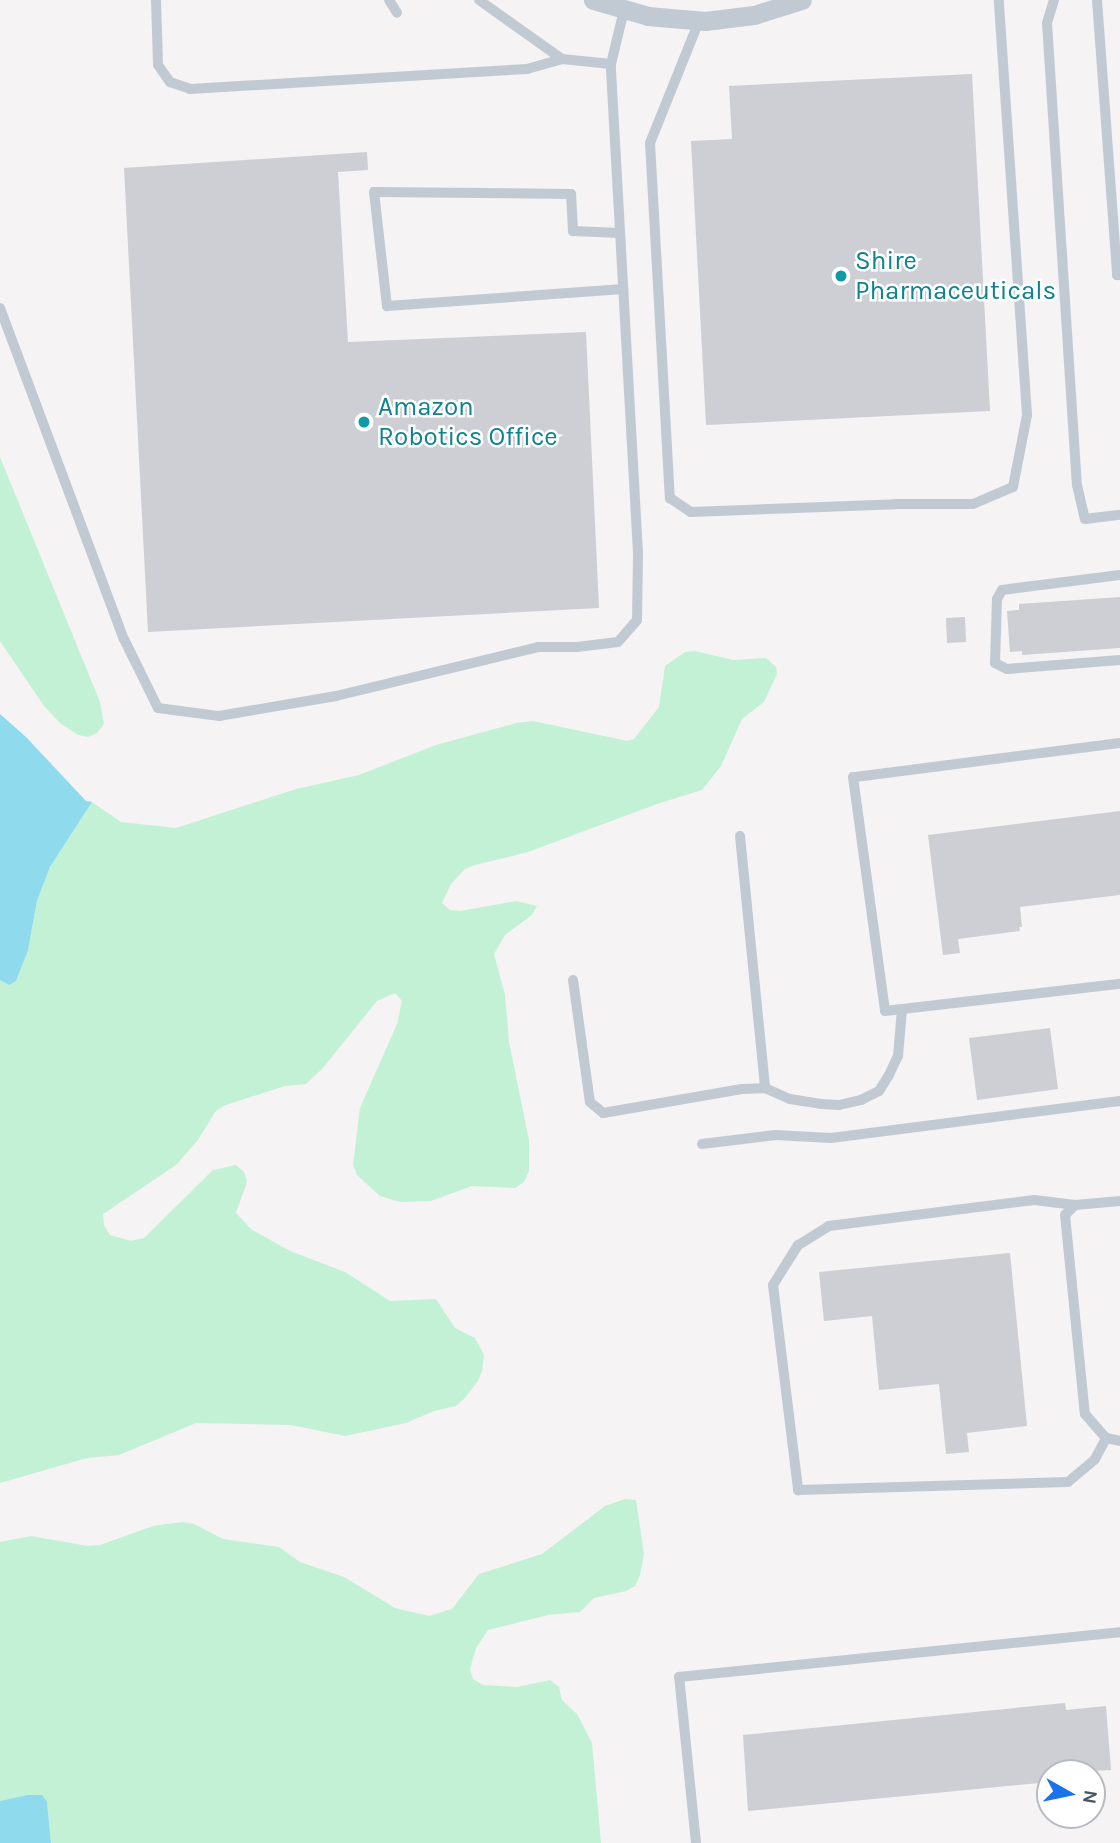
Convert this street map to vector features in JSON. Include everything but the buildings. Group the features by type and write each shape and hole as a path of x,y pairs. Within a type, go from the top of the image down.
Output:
{"street":[{"path":"593,0 624,10 677,20 699,21 754,15 802,0"}],"lane":[{"path":"156,0 158,65 170,82 190,89 527,69 562,59 611,64"},
{"path":"389,0 397,13"},
{"path":"479,0 562,59"},
{"path":"699,21 650,143 670,498 691,512 973,504 1013,487 1027,415 999,0"},
{"path":"1054,0 1047,23 1077,485 1085,519 1120,515"},
{"path":"1097,0 1117,275 1120,275"},
{"path":"0,308 124,639 158,708 219,716 336,696 538,647 577,648 618,642 637,620 638,554 611,64 624,10"},
{"path":"620,233 573,231 571,194 374,192 387,306 623,289"},
{"path":"1120,575 1002,590 997,599 995,663 1007,669 1120,660"},
{"path":"1120,743 853,777 885,1011 1120,984"},
{"path":"740,836 765,1088"},
{"path":"573,980 590,1102 603,1113 742,1089 765,1088 790,1099 839,1105 879,1091 898,1056 902,1009"},
{"path":"702,1144 775,1135 831,1138 1120,1101"},
{"path":"1106,1438 1095,1459 1068,1482 798,1490 773,1286 798,1245 829,1226 1034,1200 1074,1205 1120,1201"},
{"path":"1074,1205 1065,1215 1085,1414 1106,1438 1120,1441"},
{"path":"696,1843 678,1677 1120,1632"}],"green space":[{"path":"0,457 100,702 104,724 97,733 88,737 78,735 60,723 44,706 0,641"},
{"path":"695,651 733,660 766,658 776,667 777,674 764,702 742,719 721,766 702,790 528,852 465,869 451,884 442,903 450,910 461,911 516,901 537,906 532,915 505,935 494,954 505,995 509,1042 529,1140 529,1171 524,1182 515,1188 472,1186 431,1201 400,1202 380,1196 357,1175 353,1165 360,1108 397,1024 402,1001 395,993 377,1001 322,1069 306,1084 285,1086 223,1106 215,1112 198,1140 176,1165 103,1214 104,1225 110,1235 131,1241 144,1238 213,1170 236,1165 244,1172 247,1182 236,1213 251,1229 290,1251 345,1272 390,1301 436,1299 455,1328 475,1338 484,1355 482,1371 464,1399 456,1406 434,1411 406,1423 345,1436 291,1425 196,1423 119,1455 87,1458 0,1483 0,980 9,985 28,950 37,901 50,867 92,802 121,822 176,828 296,789 359,775 436,745 516,723 533,721 627,741 634,739 659,707 665,666 685,652"},
{"path":"625,1499 636,1500 644,1554 635,1586 626,1591 594,1598 580,1612 548,1615 488,1630 476,1648 470,1669 473,1679 483,1685 517,1687 550,1680 559,1687 562,1700 577,1714 592,1743 601,1843 51,1843 47,1802 27,1795 0,1801 0,1542 31,1536 88,1546 100,1545 153,1526 182,1522 194,1524 223,1539 279,1547 300,1562 344,1577 395,1608 429,1616 452,1609 479,1574 542,1554 605,1506"}],"water":[{"path":"0,714 26,737 86,801 92,802 50,867 37,901 28,950 16,981 9,985 0,980"},
{"path":"27,1795 42,1795 47,1802 51,1843 0,1843 0,1801"}],"place":[{"name":"Shire Pharmaceuticals","path":"841,276"},
{"name":"Amazon Robotics Office","path":"364,422"}]}
